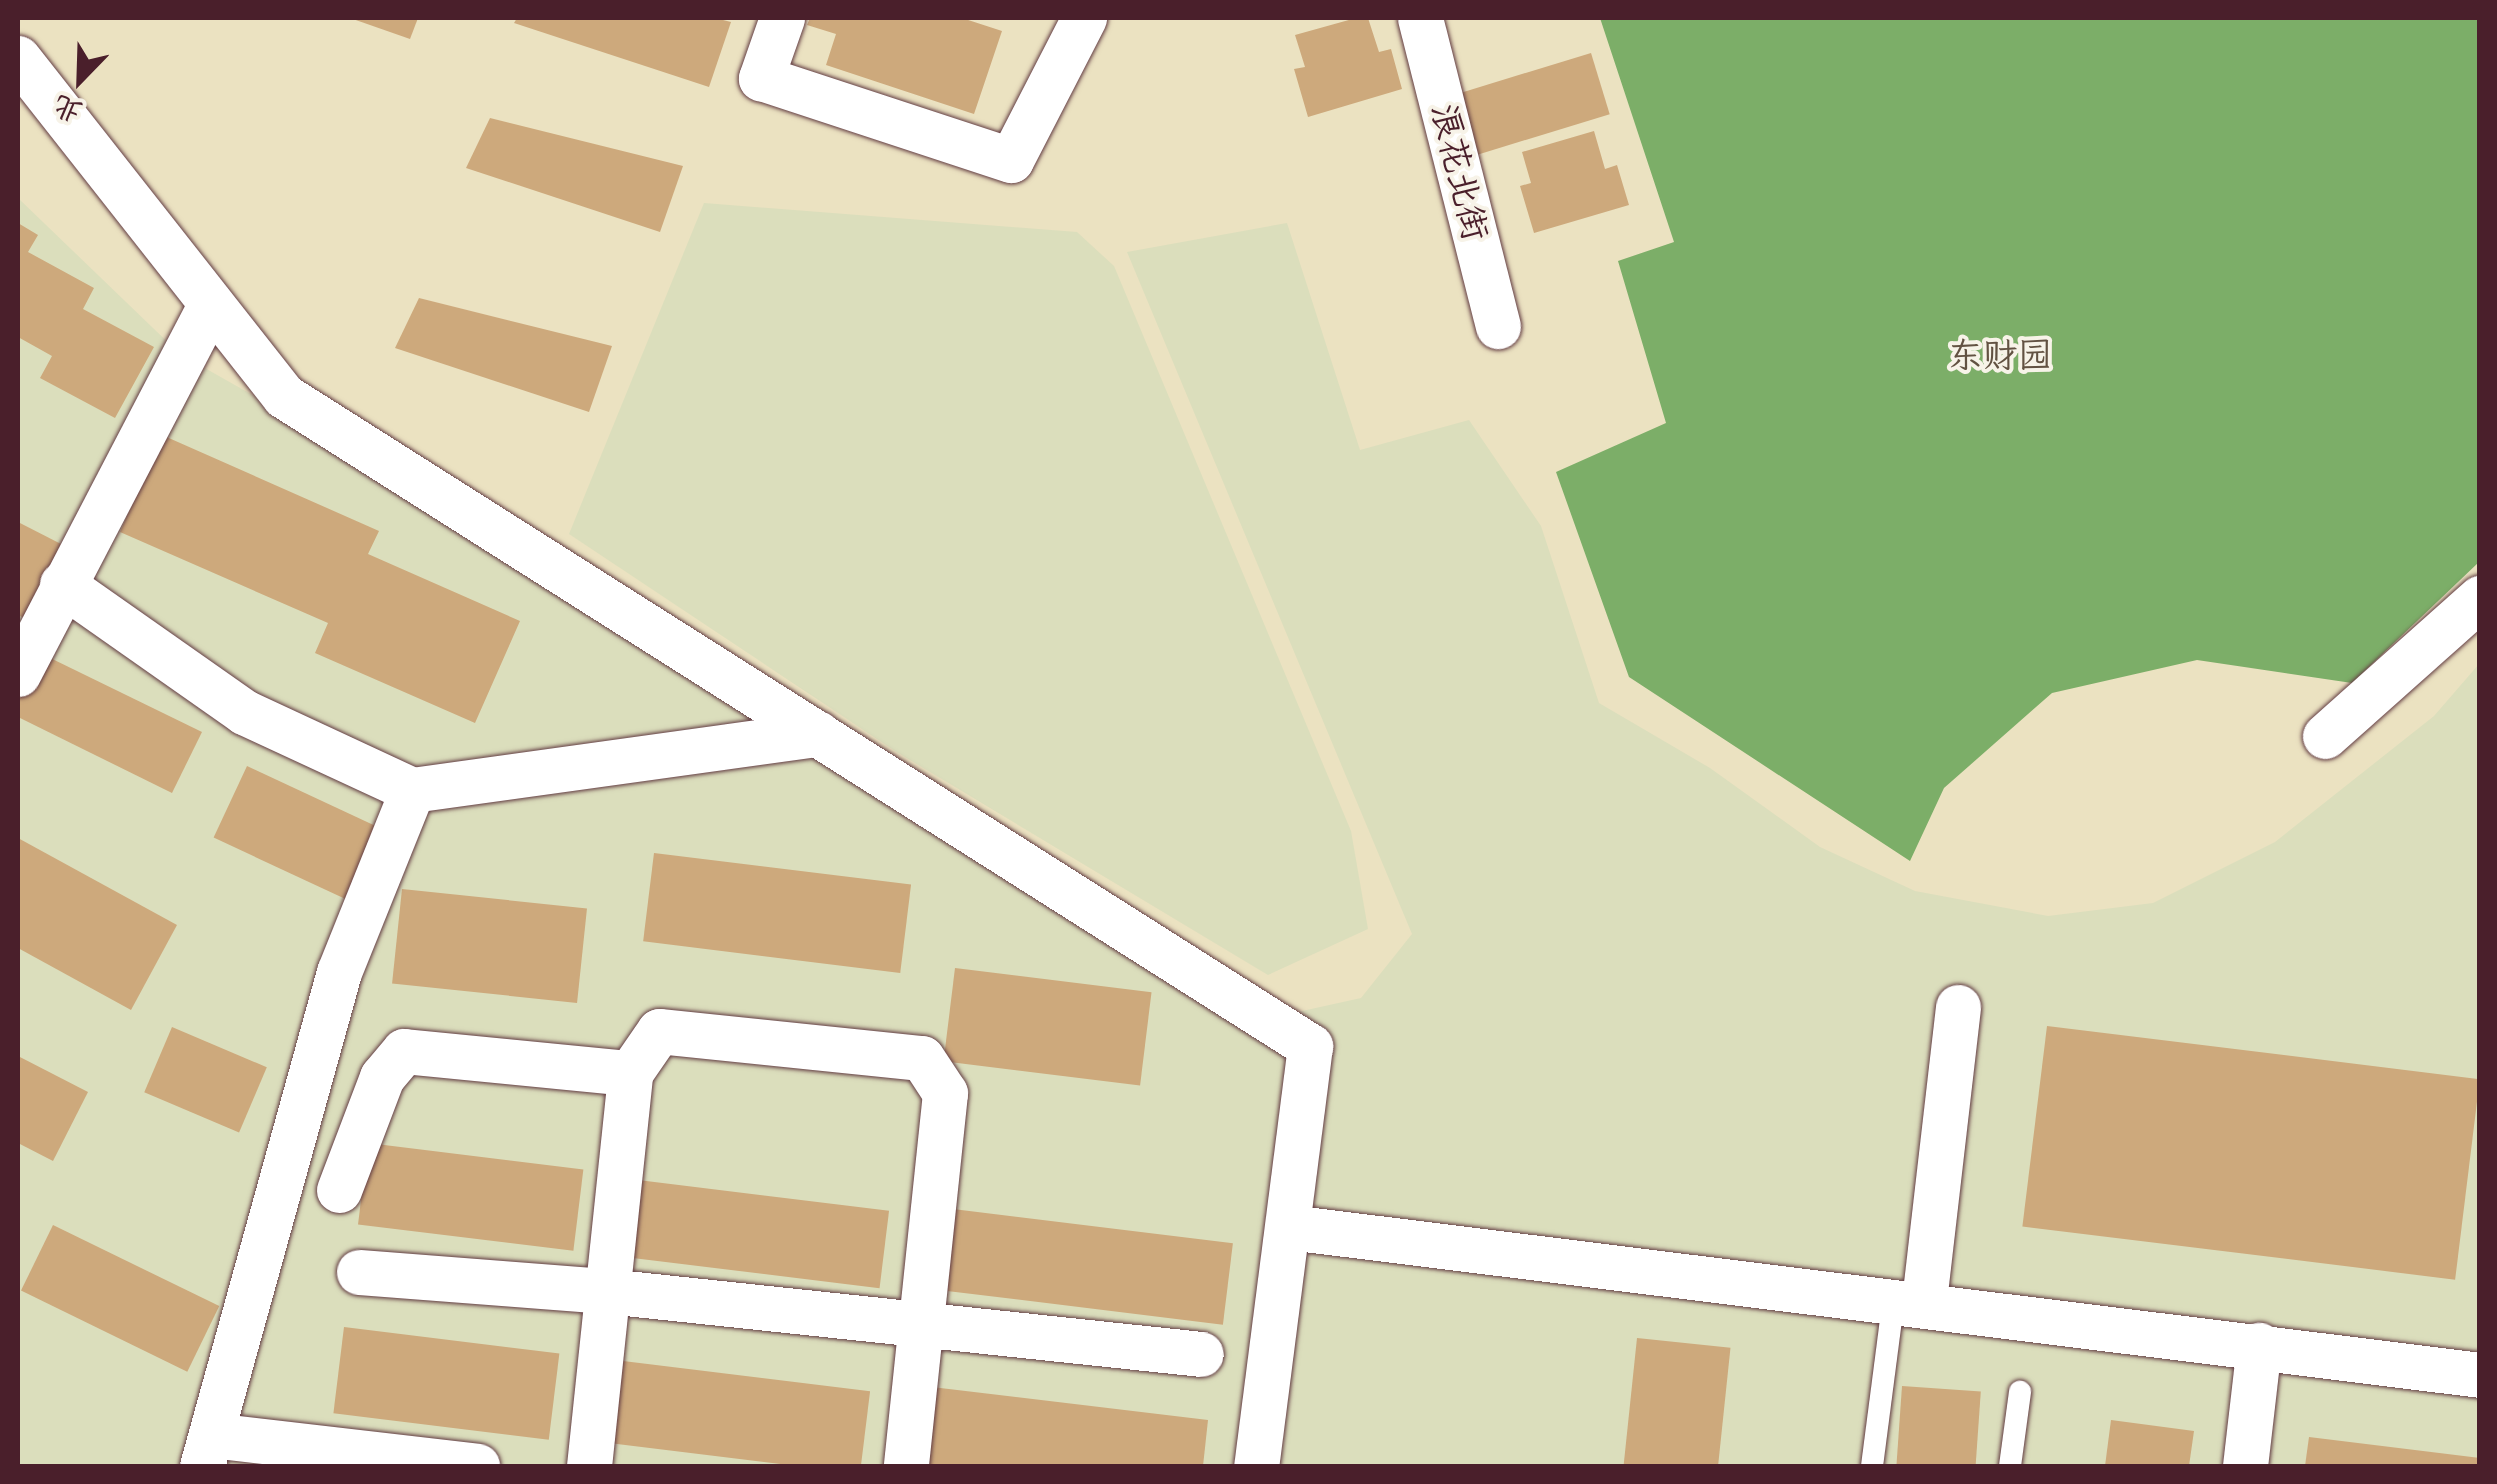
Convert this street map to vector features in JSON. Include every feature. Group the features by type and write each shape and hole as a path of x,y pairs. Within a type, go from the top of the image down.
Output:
{"street":[{"path":"782,18 761,78 1011,160 1084,18"},
{"name":"浪花北街","path":"1420,18 1498,326"},
{"path":"18,58 284,396 1310,1046 1256,1466"},
{"path":"18,674 211,304"},
{"path":"62,584 244,712 412,790 818,734"},
{"path":"2325,736 2480,598"},
{"path":"412,790 339,972 207,1451 477,1466"},
{"path":"1909,1299 1958,1007"},
{"path":"589,1466 630,1073 659,1031 922,1058 945,1093 906,1466"},
{"path":"340,1190 382,1077 404,1051 630,1073"},
{"path":"1288,1227 1909,1299 2480,1376"},
{"path":"359,1272 608,1291 1201,1354"},
{"path":"2245,1466 2260,1345"}],"lane":[{"path":"1872,1466 1909,1299"},
{"path":"2010,1466 2020,1392"}],"shaded area":[{"path":"18,198 180,354 550,563 1293,1013 1361,998 1412,934 1127,252 1287,223 1360,450 1469,420 1541,526 1599,703 1710,768 1820,847 1915,891 2048,916 2153,903 2275,842 2434,716 2479,664 2479,1466 18,1466"},
{"path":"704,203 1077,232 1114,266 1351,831 1368,929 1268,975 895,751 569,534"}],"green space":[{"name":"东财园","path":"1600,18 2479,18 2479,562 2352,683 2197,660 2052,693 1944,788 1910,861 1629,677 1556,472 1666,423 1618,261 1674,242"}],"building":[{"path":"350,18 418,18 410,39"},
{"path":"517,18 715,18 731,22 709,87 514,23"},
{"path":"810,18 962,18 1002,31 974,114 826,65 836,34 807,25"},
{"path":"1368,18 1379,52 1391,49 1402,89 1308,117 1294,69 1305,67 1295,35"},
{"path":"1591,53 1610,114 1476,155 1457,94"},
{"path":"490,118 683,166 660,232 466,168"},
{"path":"1594,131 1605,169 1617,165 1629,205 1534,233 1520,186 1531,183 1522,152"},
{"path":"18,223 38,235 28,252 94,288 83,309 154,347 115,418 40,378 52,356 18,337"},
{"path":"419,298 612,346 589,412 395,348"},
{"path":"162,435 379,531 368,554 520,621 475,723 315,653 328,623 120,532"},
{"path":"18,522 61,544 24,618 18,615"},
{"path":"40,653 202,732 172,793 18,717 18,699"},
{"path":"247,766 385,830 351,902 214,838"},
{"path":"18,838 177,925 131,1010 18,948"},
{"path":"654,853 911,885 900,973 643,941"},
{"path":"402,889 587,908 577,1003 392,983"},
{"path":"955,968 1152,992 1140,1085 944,1061"},
{"path":"2047,1026 2480,1079 2455,1280 2022,1226"},
{"path":"172,1027 267,1067 239,1133 144,1092"},
{"path":"18,1056 88,1092 53,1161 18,1143"},
{"path":"368,1143 583,1169 573,1251 358,1224"},
{"path":"630,1179 889,1211 880,1288 620,1256"},
{"path":"953,1209 1233,1243 1223,1325 943,1290"},
{"path":"53,1225 219,1306 187,1372 21,1291"},
{"path":"344,1327 559,1353 549,1440 333,1413"},
{"path":"1637,1338 1730,1348 1718,1466 1624,1466"},
{"path":"615,1360 870,1391 861,1466 797,1466 605,1442"},
{"path":"1902,1386 1981,1392 1976,1466 1896,1466"},
{"path":"932,1387 1208,1420 1203,1466 923,1466"},
{"path":"2111,1420 2194,1431 2189,1466 2105,1466"},
{"path":"2309,1437 2480,1458 2480,1466 2305,1466"}]}
